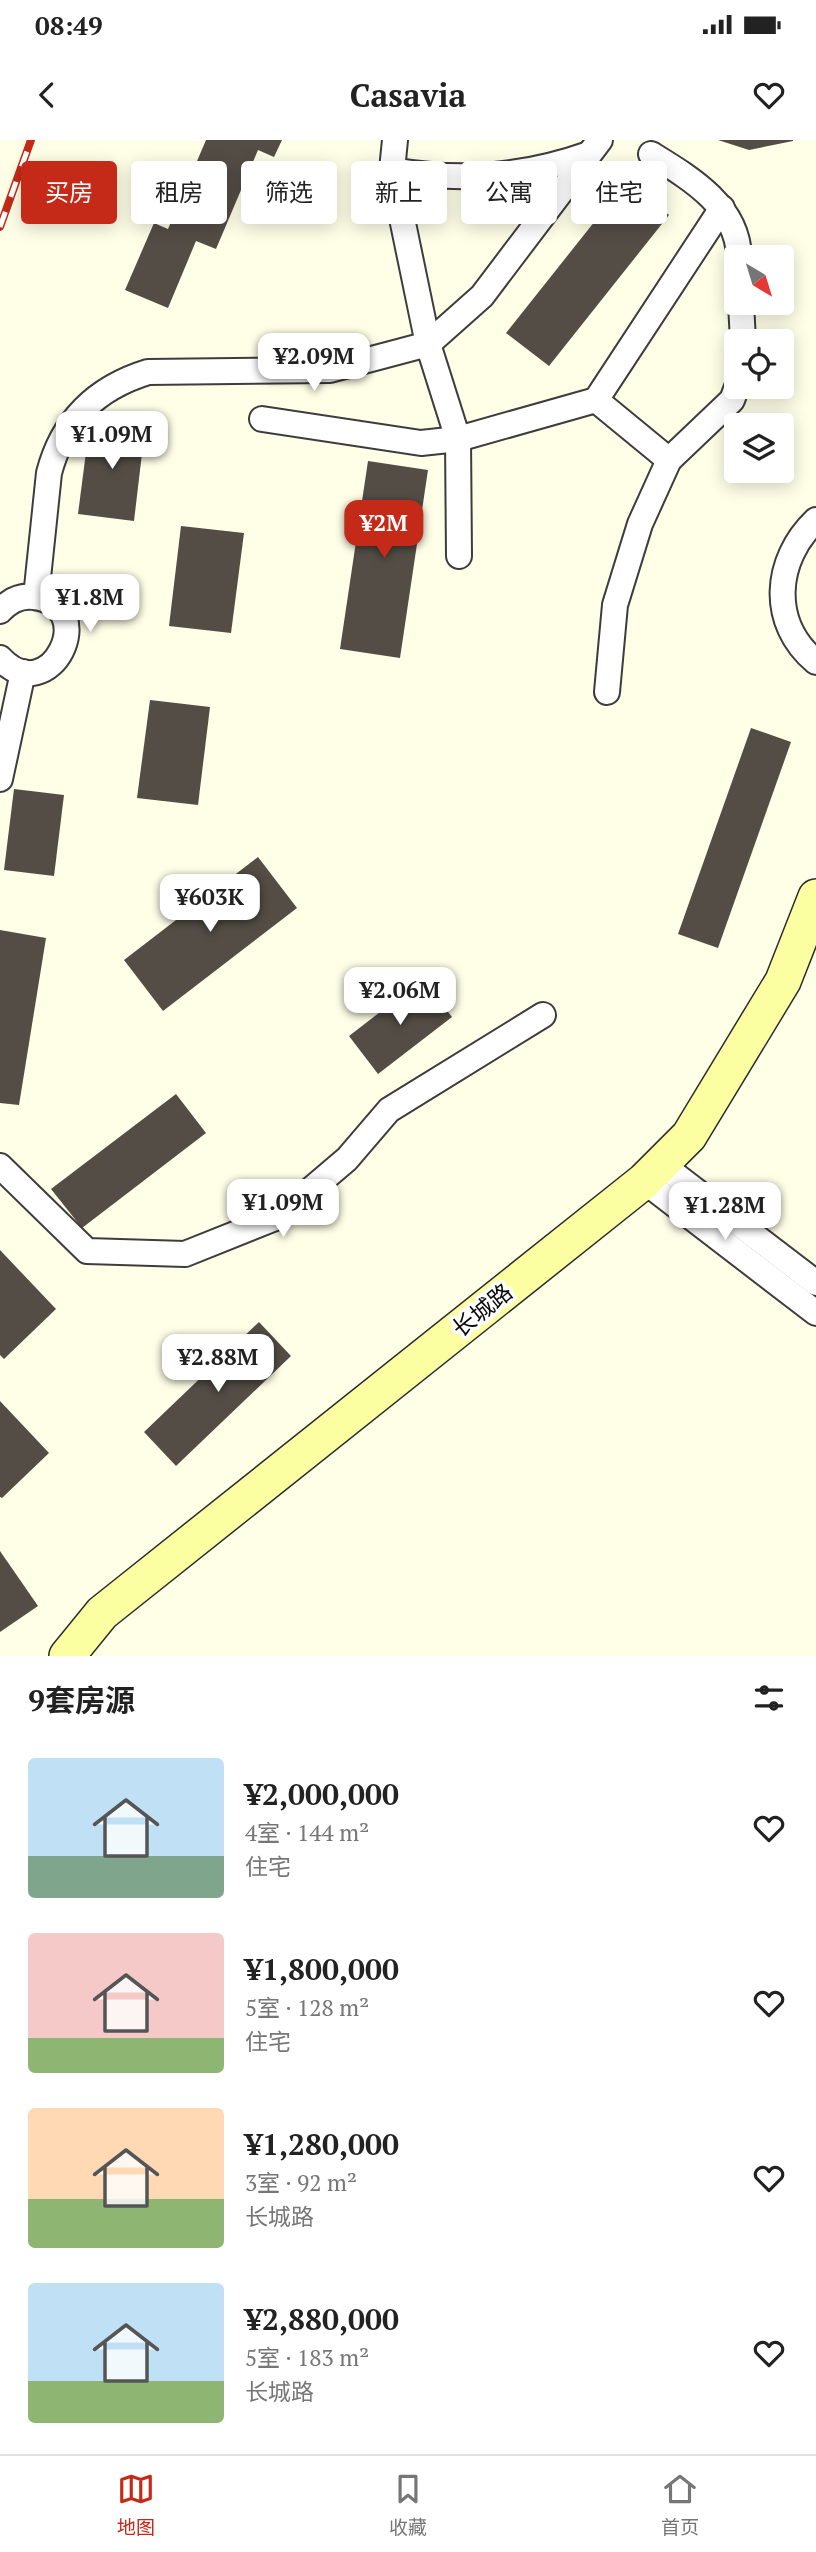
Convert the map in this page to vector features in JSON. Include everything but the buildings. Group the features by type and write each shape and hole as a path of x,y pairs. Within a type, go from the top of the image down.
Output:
{"street":[{"path":"393,161 395,140"},
{"path":"447,176 483,177 537,170 595,147"},
{"path":"36,597 49,474 54,456 75,417 95,397 111,386 148,372 330,370 428,344 482,296 595,147"},
{"path":"651,154 695,181 722,208 739,245"},
{"path":"262,419 421,443 458,439 596,400 722,208"},
{"path":"403,224 428,344 458,439 459,555"},
{"path":"607,692 615,606 640,524 669,460 732,399"},
{"path":"596,400 669,460"},
{"path":"816,520 795,544 786,566 782,590 785,614 794,637 816,662"},
{"path":"0,611 12,600 36,597 47,601 63,617 67,641 63,652 46,669 23,672 11,668 0,658"},
{"path":"0,779 23,672"},
{"name":"长城路","path":"67,1656 102,1612 652,1172 689,1136 783,981 816,897"},
{"path":"0,1166 87,1251 185,1254 279,1216 347,1159 389,1110 543,1015"},
{"path":"652,1172 816,1283"},
{"path":"652,1172 816,1312"}],"railway":[{"path":"0,227 31,140"}]}
